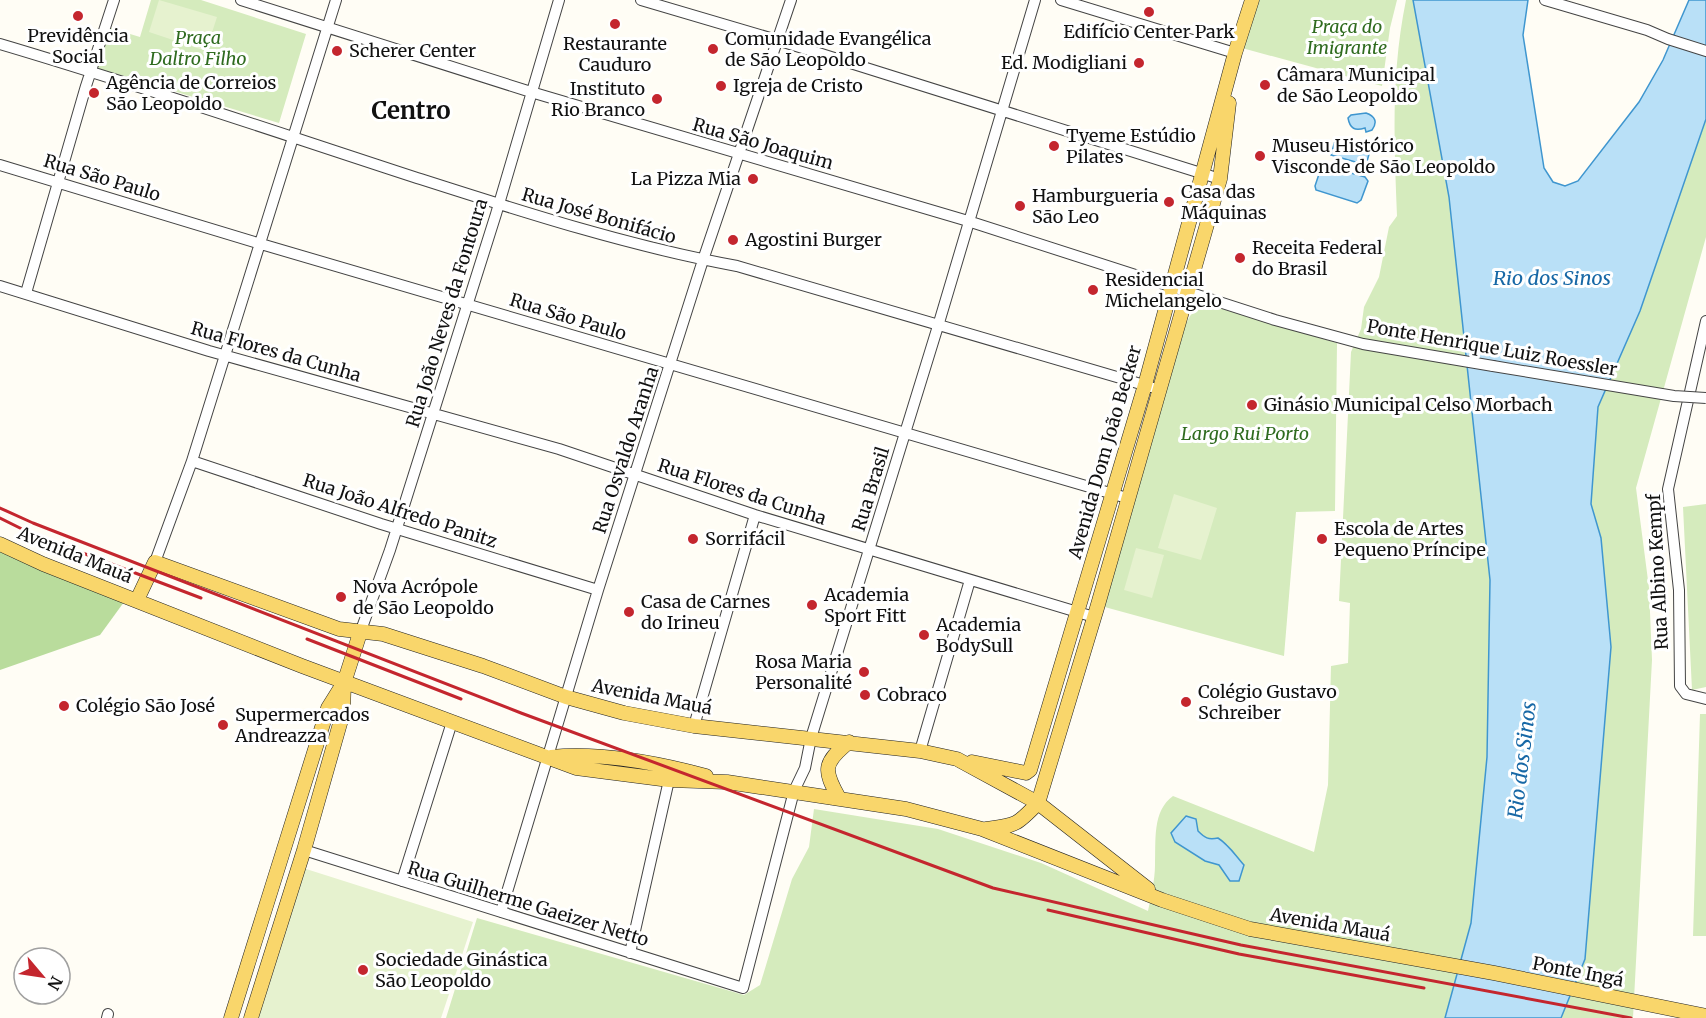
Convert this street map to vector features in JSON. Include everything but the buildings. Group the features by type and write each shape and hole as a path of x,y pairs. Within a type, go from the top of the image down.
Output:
{"main road":[{"name":"Avenida Dom João Becker","path":"957,759 1028,772 1145,385 1235,53 1252,0"},
{"name":"Avenida Dom João Becker","path":"1038,803 1220,179 1231,71"},
{"name":"Avenida Mauá","path":"0,544 43,564 344,683 576,768 669,780 727,782 906,809 982,829 1162,900 1250,929 1494,973"},
{"name":"Avenida Mauá","path":"137,600 155,561 339,629 383,634 483,666 566,697 624,713 694,726 849,742 920,751 957,759 1038,803 1162,900"},
{"path":"231,1018 328,708 344,683 360,633"},
{"path":"251,1018 304,850 343,713 344,683"},
{"path":"839,798 829,781 828,769 833,755 849,742"},
{"name":"Avenida Mauá","path":"549,757 578,754 671,767 727,782"},
{"path":"982,829 1010,826 1021,822 1038,803"},
{"name":"Ponte Ingá","path":"1494,973 1703,1014"}],"street":[{"path":"26,293 57,181 114,0"},
{"name":"Rua São Joaquim","path":"242,0 531,92 969,222 1275,320"},
{"path":"155,561 192,461 226,356 336,0"},
{"name":"Rua João Neves da Fontoura","path":"360,633 397,529 468,304 559,0"},
{"path":"641,0 777,40 1220,179"},
{"name":"Rua Osvaldo Aranha","path":"501,912 598,590 703,260 791,0"},
{"name":"Rua Brasil","path":"743,988 794,791 805,768 811,738 938,326 1035,0"},
{"path":"1061,0 1235,53"},
{"path":"1545,0 1564,5 1586,6 1647,30 1706,43"},
{"path":"1669,36 1706,51"},
{"name":"Rua José Bonifácio","path":"0,44 91,70 499,204 685,257 737,266 1160,389"},
{"name":"Rua São Paulo","path":"0,165 670,365 1127,498"},
{"name":"Rua Flores da Cunha","path":"0,286 226,356 559,449 755,515 1094,617"},
{"name":"Ponte Henrique Luiz Roessler","path":"1275,320 1363,344 1674,396 1706,398"},
{"name":"Rua Albino Kempf","path":"1705,326 1668,489 1679,590 1680,686 1686,694 1706,699"},
{"name":"Rua João Alfredo Panitz","path":"192,461 397,529 598,590"},
{"path":"694,726 755,515"},
{"path":"920,751 970,580"},
{"path":"402,881 452,722"},
{"path":"630,953 669,780"},
{"name":"Rua Guilherme Gaeizer Netto","path":"304,850 743,988"}],"green space":[{"name":"Praça Daltro Filho","path":"151,0 201,0 306,34 279,123 94,67 107,27 140,37"},
{"path":"159,0 217,17 206,51 149,32"},
{"name":"Praça do Imigrante","path":"1256,0 1397,0 1390,28 1382,86 1242,48"},
{"path":"1406,0 1413,0 1449,197 1490,580 1487,757 1471,923 1445,1018 446,1018 477,918 744,995 760,985 792,879 809,847 814,809 938,829 1041,863 1148,911 1154,876 1156,827 1161,810 1173,796 1314,852 1328,785 1331,666 1348,663 1350,603 1339,601 1351,352 1361,329 1364,307 1379,277 1389,227 1397,216 1395,108 1401,27","holes":["1196,819 1198,831 1204,838 1227,844 1244,865 1230,881 1219,865 1205,861 1175,842 1171,833"]},
{"path":"1706,119 1706,237 1636,488 1649,588 1652,660 1633,1018 1561,1018 1585,959 1611,647 1601,538 1591,504 1598,407 1640,311"},
{"name":"Largo Rui Porto","path":"1202,303 1337,343 1335,511 1296,512 1284,656 1101,606 1180,335 1190,316"},
{"path":"1174,494 1217,508 1201,560 1158,548"},
{"path":"1706,504 1706,687 1692,690 1683,507"},
{"path":"0,547 124,602 100,635 0,670"},
{"path":"1136,548 1164,555 1152,598 1124,590"},
{"path":"1700,714 1706,714 1706,936 1693,936"},
{"name":"Sociedade Ginástica São Leopoldo","path":"303,868 473,922 441,1018 255,1018"}],"water":[{"name":"Rio dos Sinos","path":"1413,0 1528,0 1523,35 1544,168 1553,182 1565,186 1578,181 1639,102 1663,60 1689,0 1706,0 1706,119 1640,311 1598,407 1591,504 1601,538 1611,647 1585,959 1561,1018 1445,1018 1471,923 1487,757 1490,580 1449,197"},
{"path":"1366,113 1375,120 1372,130 1366,132 1365,128 1356,129 1350,125 1348,118 1351,115"},
{"path":"1336,137 1371,147 1366,165 1331,155"},
{"path":"1326,166 1365,177 1368,181 1361,200 1357,203 1316,190 1315,186 1321,168"},
{"path":"1186,816 1196,819 1198,831 1209,839 1218,838 1244,865 1239,881 1230,881 1219,865 1205,861 1175,842 1171,833"}],"railway":[{"path":"0,508 33,523 521,713 993,888 1241,945 1631,1018"},
{"path":"0,518 30,533 201,598"},
{"path":"307,639 461,699"},
{"path":"1048,910 1239,954 1424,988"}],"place":[{"name":"Edifício Center Park","path":"1149,12"},
{"name":"Previdência Social","path":"78,16"},
{"name":"Restaurante Cauduro","path":"615,24"},
{"name":"Comunidade Evangélica de São Leopoldo","path":"713,49"},
{"name":"Scherer Center","path":"337,51"},
{"name":"Ed. Modigliani","path":"1139,63"},
{"name":"Câmara Municipal de São Leopoldo","path":"1265,85"},
{"name":"Igreja de Cristo","path":"721,86"},
{"name":"Agência de Correios São Leopoldo","path":"94,93"},
{"name":"Instituto Rio Branco","path":"657,99"},
{"name":"Tyeme Estúdio Pilates","path":"1054,146"},
{"name":"Museu Histórico Visconde de São Leopoldo","path":"1260,156"},
{"name":"La Pizza Mia","path":"753,179"},
{"name":"Casa das Máquinas","path":"1169,202"},
{"name":"Hamburgueria São Leo","path":"1020,206"},
{"name":"Agostini Burger","path":"733,240"},
{"name":"Receita Federal do Brasil","path":"1240,258"},
{"name":"Residencial Michelangelo","path":"1093,290"},
{"name":"Ginásio Municipal Celso Morbach","path":"1252,405"},
{"name":"Sorrifácil","path":"693,539"},
{"name":"Escola de Artes Pequeno Príncipe","path":"1322,539"},
{"name":"Nova Acrópole de São Leopoldo","path":"341,597"},
{"name":"Academia Sport Fitt","path":"812,605"},
{"name":"Casa de Carnes do Irineu","path":"629,612"},
{"name":"Academia BodySull","path":"924,635"},
{"name":"Rosa Maria Personalité","path":"864,672"},
{"name":"Cobraco","path":"865,695"},
{"name":"Colégio Gustavo Schreiber","path":"1186,702"},
{"name":"Colégio São José","path":"64,706"},
{"name":"Supermercados Andreazza","path":"223,725"},
{"name":"Sociedade Ginástica São Leopoldo","path":"363,970"}],"district":[{"name":"Centro","path":"411,111"}]}
